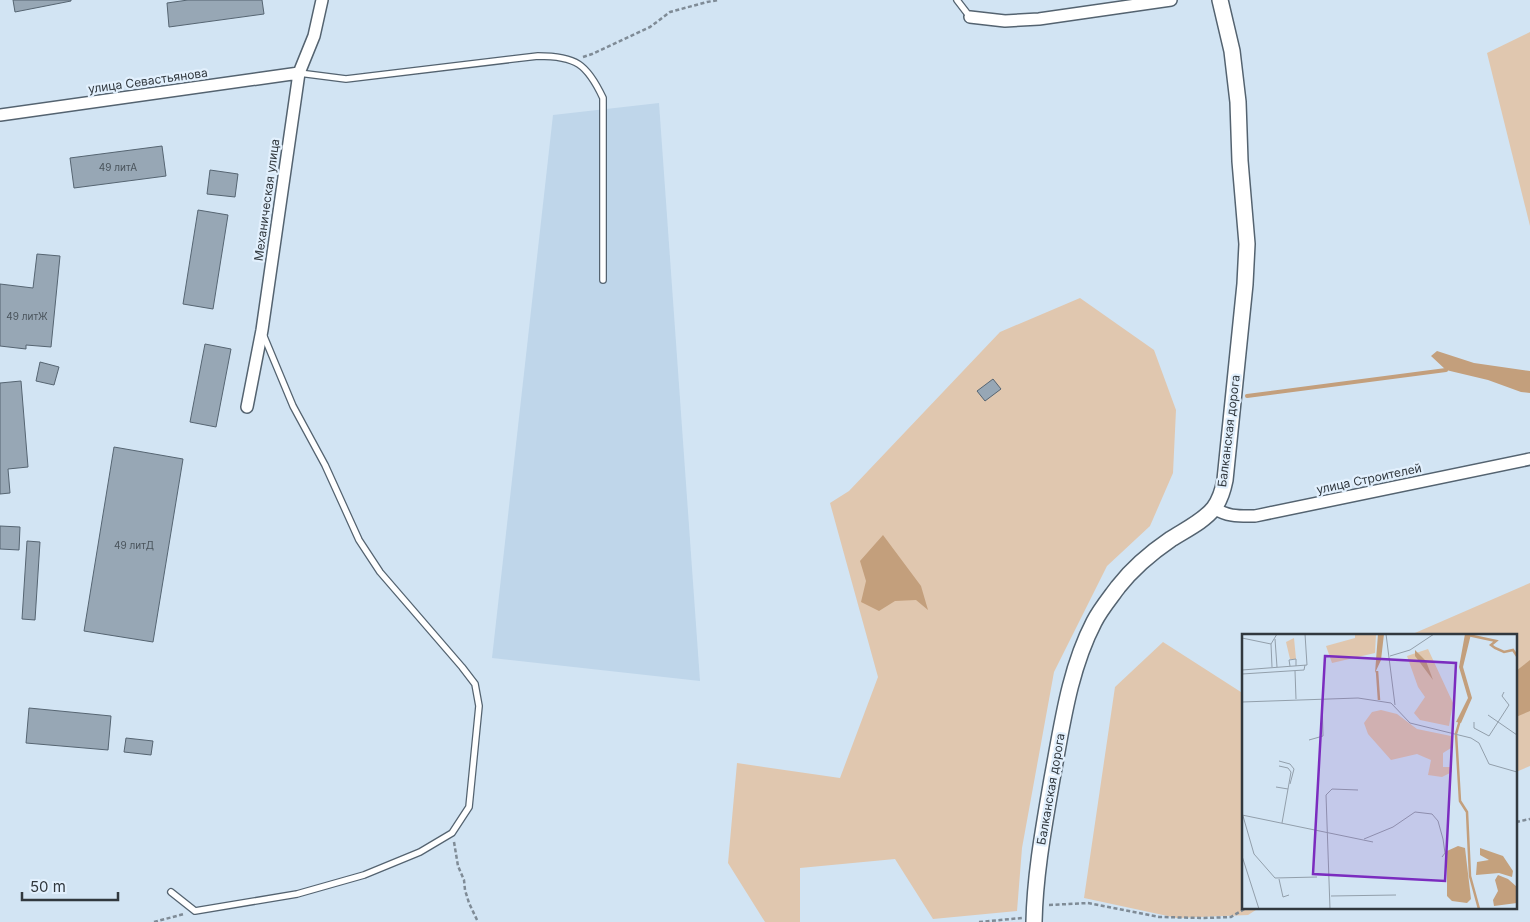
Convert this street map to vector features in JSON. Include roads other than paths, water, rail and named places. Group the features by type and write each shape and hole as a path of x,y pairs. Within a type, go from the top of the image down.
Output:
{"street":[{"name":"Механическая улица","path":"247,407 262,330 299,73 314,36 322,0"},
{"path":"970,16 1005,21 1039,19 1171,0"},
{"name":"Балканская дорога","path":"1034,916 1046,814 1065,708 1078,661 1094,621 1119,586 1143,561 1203,518 1214,508 1222,495 1245,284 1247,244 1240,161 1238,102 1232,51 1220,0"},
{"name":"улица Севастьянова","path":"0,115 299,73"},
{"name":"улица Строителей","path":"1214,508 1223,514 1234,517 1255,516 1530,460"}],"lane":[{"path":"957,0 970,16"},
{"path":"299,73 346,79 538,56 556,56 570,60 584,68 594,79 603,98 603,280"},
{"path":"171,892 195,911 297,894 364,874 420,852 452,833 468,807 479,706 475,684 380,572 359,540 325,465 293,406 262,330"}],"waterway":[{"path":"1247,396 1446,370"}]}
